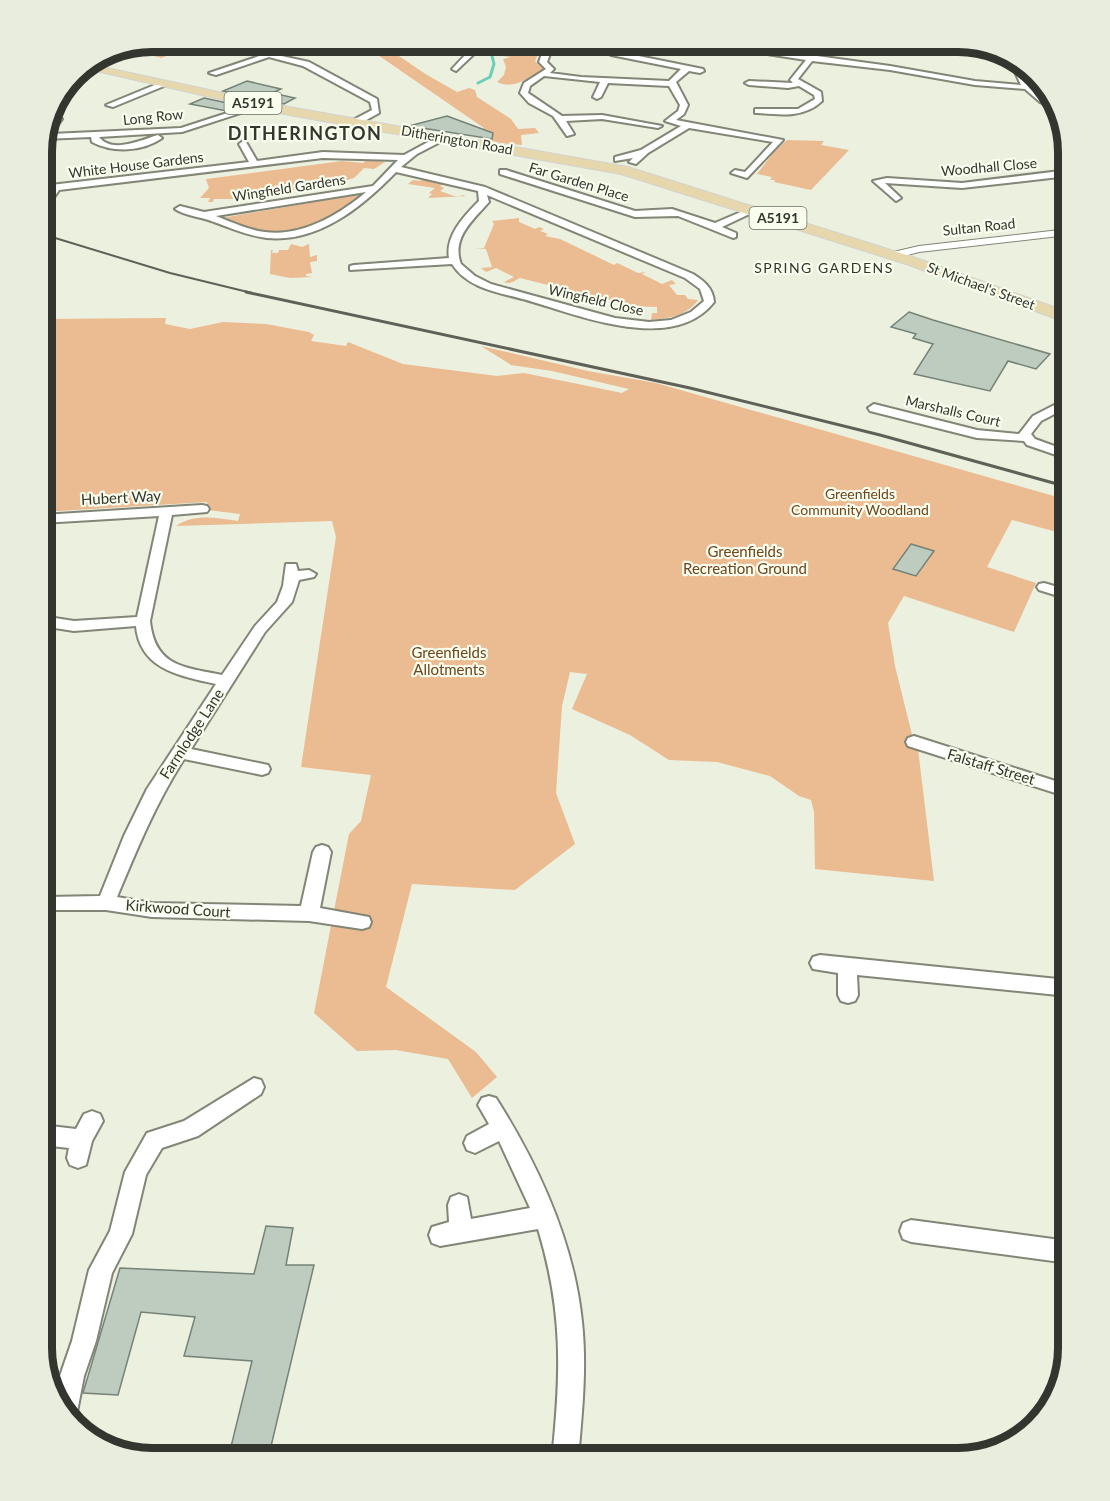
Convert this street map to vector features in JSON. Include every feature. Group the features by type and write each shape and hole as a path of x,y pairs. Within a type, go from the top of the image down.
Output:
{"main road":[{"name":"Ditherington Road","path":"97,69 261,105 441,138 570,160 620,164 663,182 893,255"},
{"name":"St Michael's Street","path":"893,255 1058,314"}],"street":[{"path":"219,73 278,52"},
{"path":"455,65 474,52"},
{"path":"549,52 543,62 550,69 527,85 524,93 532,103 556,113 570,134"},
{"path":"614,53 626,58 700,71"},
{"path":"769,53 873,66 992,86 1026,87"},
{"path":"792,56 796,53"},
{"path":"269,55 306,64 374,101 376,111 356,122"},
{"path":"873,66 880,56"},
{"path":"758,111 803,111 813,106 819,99 818,94 794,80 811,58"},
{"path":"658,126 681,112 684,105 673,90 673,84 678,74 689,68"},
{"path":"544,74 673,84"},
{"path":"1020,75 1026,87 1040,97"},
{"path":"594,95 605,80"},
{"path":"749,83 788,86 799,84"},
{"path":"110,105 165,84"},
{"name":"Long Row","path":"54,137 182,130 261,105"},
{"path":"560,119 602,117 678,131"},
{"path":"669,121 782,137 751,176 735,173"},
{"path":"620,164 645,152 688,125"},
{"path":"95,136 95,140 105,145 130,148 182,130"},
{"name":"Wingfield Gardens","path":"180,208 264,235 288,235 338,217 377,188 406,158 441,138"},
{"path":"243,144 254,163"},
{"path":"620,164 645,152"},
{"name":"White House Gardens","path":"53,188 339,154 406,158"},
{"name":"Wingfield Close","path":"395,169 482,189 533,209 689,276 706,288 710,294 709,303 694,315 666,324 627,322 495,288 474,280 462,272 455,261"},
{"name":"Far Garden Place","path":"503,171 583,200 649,215 673,212 714,227"},
{"path":"516,176 528,171"},
{"name":"Woodhall Close","path":"896,198 874,178 956,185 1058,174"},
{"name":"White House Gardens","path":"53,192 56,188"},
{"name":"Wingfield Gardens","path":"204,215 377,188"},
{"path":"354,268 455,261 456,242 467,219 483,202 482,189"},
{"name":"Wingfield Close","path":"500,207 533,209"},
{"path":"476,209 488,208"},
{"path":"714,227 753,210"},
{"path":"714,227 732,235"},
{"name":"Sultan Road","path":"893,255 919,249 1058,233"},
{"name":"Marshalls Court","path":"883,406 977,434 1027,438 1038,445 1058,452"},
{"path":"1027,438 1025,430 1033,422 1058,408"},
{"name":"Hubert Way","path":"53,518 202,509"},
{"path":"166,512 143,621 142,634 146,646 154,657 169,667 226,681"},
{"name":"Farmlodge Lane","path":"106,903 137,827 156,789 260,629 282,609 298,572"},
{"path":"1044,587 1058,591"},
{"path":"53,618 74,626 143,621"},
{"name":"Falstaff Street","path":"914,742 1058,788"},
{"path":"179,752 262,769"},
{"path":"309,914 322,852"},
{"name":"Kirkwood Court","path":"52,904 106,903 152,910 309,914 363,922"},
{"path":"820,963 1058,987"},
{"path":"847,965 848,995"},
{"path":"68,1401 72,1376 84,1341 101,1270 121,1234 136,1172 155,1140 190,1129 254,1087"},
{"path":"489,1105 515,1146 544,1217 568,1304 571,1370 566,1448"},
{"path":"475,1143 503,1128"},
{"path":"52,1136 84,1139"},
{"path":"459,1205 451,1233 544,1217"},
{"path":"911,1231 1058,1251"}],"green space":[{"path":"178,52 161,58 142,53"},
{"path":"374,52 393,52 457,92 469,88 475,90 477,97 511,119 518,129 535,128 539,133 521,135 522,145 500,143 474,136 484,128"},
{"path":"507,52 539,52 535,61 543,69 515,84 503,84 497,82 504,75 506,67 503,59 511,57 503,56"},
{"path":"787,140 824,141 821,145 849,150 811,190 774,182 775,180 770,180 772,177 757,174 773,153"},
{"path":"368,159 385,162 374,169 364,168 354,178 337,183 241,199 214,199 213,202 208,202 210,198 200,198 209,188 206,179 342,161 363,163"},
{"path":"424,179 445,183 440,186 444,188 440,191 456,197 428,198 432,194 429,193 435,188 408,184 413,180"},
{"path":"360,195 360,198 337,214 294,231 280,234 268,233 222,218"},
{"path":"519,218 519,222 535,229 539,227 544,229 540,231 548,234 545,236 560,239 614,265 617,263 638,273 646,272 642,274 662,284 672,280 676,284 669,285 677,295 685,295 688,299 698,300 683,313 651,320 652,313 657,313 657,307 629,306 623,310 616,309 622,303 598,297 587,303 585,302 591,296 564,289 558,294 555,293 560,288 520,278 506,283 504,282 514,277 496,268 486,272 481,268 492,267 486,249 475,248 484,248 494,224 492,221"},
{"path":"291,244 302,247 309,244 310,257 317,255 317,261 310,262 312,273 306,274 312,277 290,278 270,274 271,250 273,250 272,253 278,253 279,250 288,250"},
{"path":"166,318 165,324 190,329 223,322 266,324 309,332 314,335 311,341 346,346 348,342 403,364 497,376 524,373 622,393 629,389 552,371 511,365 481,346 588,371 656,383 1058,497 1058,532 1012,520 987,567 1036,583 1014,632 904,596 888,623 895,666 914,743 918,749 934,881 815,869 814,812 811,800 799,796 770,776 717,762 669,760 630,735 572,709 587,674 570,672 562,706 556,793 575,844 515,890 412,884 386,987 476,1052 497,1077 472,1098 448,1059 396,1050 357,1051 314,1013 349,834 361,821 371,775 301,767 336,537 332,521 176,526 198,518 238,521 240,514 208,510 207,502 53,511 53,319"}],"building":[{"path":"247,81 281,89 272,93 295,98 284,104 223,91"},
{"path":"204,98 241,106 227,111 190,104"},
{"path":"447,116 493,133 492,139 409,126"},
{"path":"909,312 1050,354 1036,369 1008,361 990,391 914,374 933,344 913,338 916,334 891,327"},
{"path":"911,544 934,551 916,576 893,569"},
{"path":"266,1226 293,1228 286,1265 314,1265 271,1448 231,1448 252,1361 184,1356 195,1317 141,1312 118,1395 83,1393 120,1268 254,1274"}],"waterway":[{"path":"478,83 490,77 494,64 492,56 494,52"}],"railway":[{"path":"53,237 170,273 252,293"},
{"path":"246,292 690,388 880,435 1058,484"}],"district":[{"name":"DITHERINGTON","path":"305,134"},
{"name":"SPRING GARDENS","path":"824,268"}],"park label":[{"name":"Greenfields Community Woodland","path":"860,502"},
{"name":"Greenfields Recreation Ground","path":"745,560"},
{"name":"Greenfields Allotments","path":"449,662"}]}
